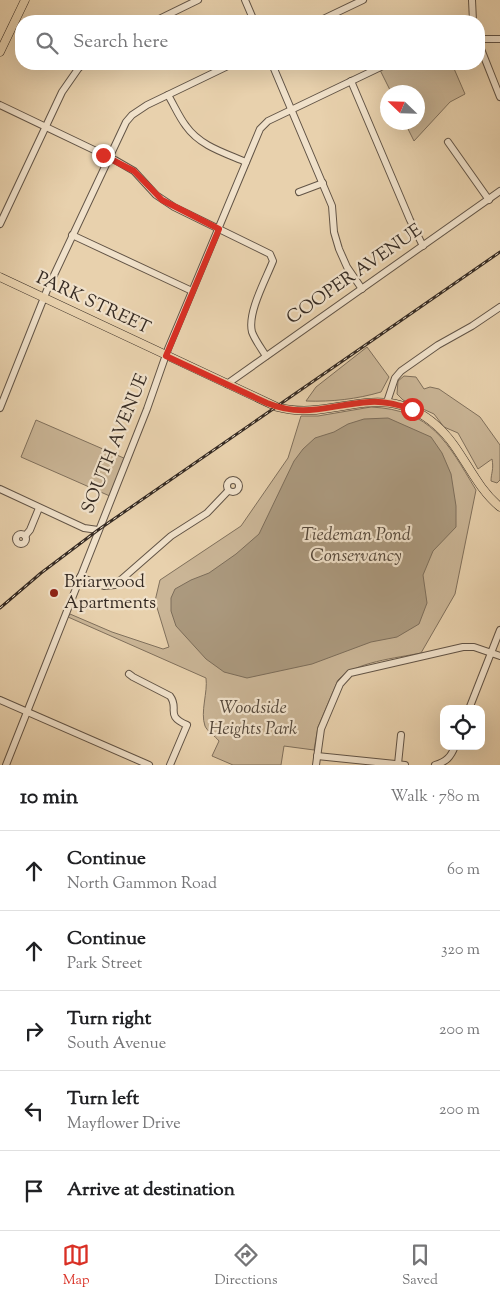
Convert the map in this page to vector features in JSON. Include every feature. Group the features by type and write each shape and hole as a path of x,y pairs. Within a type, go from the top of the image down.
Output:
{"main road":[{"path":"18,15 25,0"},
{"path":"1,60 0,54 15,22"},
{"name":"PARK STREET","path":"0,276 267,403 294,411 316,410 371,402 387,402 412,409 437,426 449,438 482,489 500,507"}],"street":[{"path":"167,15 198,0"},
{"path":"245,0 251,15"},
{"path":"332,15 364,0"},
{"path":"472,0 473,15"},
{"path":"485,39 500,39"},
{"path":"485,59 500,97"},
{"path":"0,224 66,84 78,70"},
{"path":"0,408 44,297 126,122 147,105 220,70"},
{"path":"275,70 332,206 334,232 339,249 347,267 362,289"},
{"name":"SOUTH AVENUE","path":"6,765 166,356 260,129 268,121 374,70"},
{"path":"350,81 410,220 424,246"},
{"path":"168,95 184,125 199,140 246,162"},
{"path":"0,105 134,171 162,200 270,254 273,261 253,310 251,323 254,337 266,356"},
{"path":"448,142 489,200"},
{"path":"299,192 322,183"},
{"name":"COOPER AVENUE","path":"227,384 500,191"},
{"path":"72,235 192,291"},
{"path":"387,402 393,383 400,371 500,307"},
{"path":"0,489 84,528 98,530"},
{"path":"80,577 104,586 114,585 171,536 207,513 228,491"},
{"path":"25,536 30,530 39,508"},
{"path":"471,705 500,630"},
{"path":"316,765 321,729 340,684 347,675 356,671 463,648 474,647 500,656"},
{"path":"129,674 170,696 172,699 173,715 176,720 187,725 170,765"},
{"path":"0,700 149,765"},
{"path":"317,756 401,765 401,735"},
{"path":"435,765 445,762 453,750"}],"green space":[{"path":"380,70 455,70 465,94 450,102 425,129 425,85 388,85"},
{"path":"408,130 424,130 414,141"},
{"path":"367,347 389,377 381,392 344,400 306,401 316,387"},
{"path":"404,376 416,377 424,389 430,387 439,389 480,417 500,445 500,480 497,483 491,481 492,459 478,469 458,433 444,427 434,414 403,400 397,394 398,381"},
{"name":"Tiedeman Pond Conservancy","path":"371,407 392,409 409,414 436,432 456,457 476,490 455,594 421,653 365,665 345,674 338,680 318,727 314,750 284,746 281,765 233,765 212,756 219,741 205,726 206,678 68,617 70,614 112,632 163,649 169,647 155,601 160,580 241,526 288,458 301,416 318,416"},
{"path":"36,420 126,459 112,497 21,457"}],"shaded area":[{"name":"Tiedeman Pond Conservancy","path":"388,418 431,437 442,453 451,474 456,506 456,527 433,551 423,575 427,603 419,624 397,637 371,642 312,664 247,678 224,672 206,659 176,626 171,611 171,598 175,589 209,573 236,554 259,534 294,461 315,438 364,419"}],"railway":[{"path":"0,608 41,573 98,530 500,252"}],"place":[{"name":"Briarwood Apartments","path":"54,593"}],"route":[{"path":"103,155 134,171 162,200 219,229 166,356 284,409 302,411 371,402 387,402 412,409"}],"park label":[{"name":"Woodside Heights Park","path":"253,720"}]}
